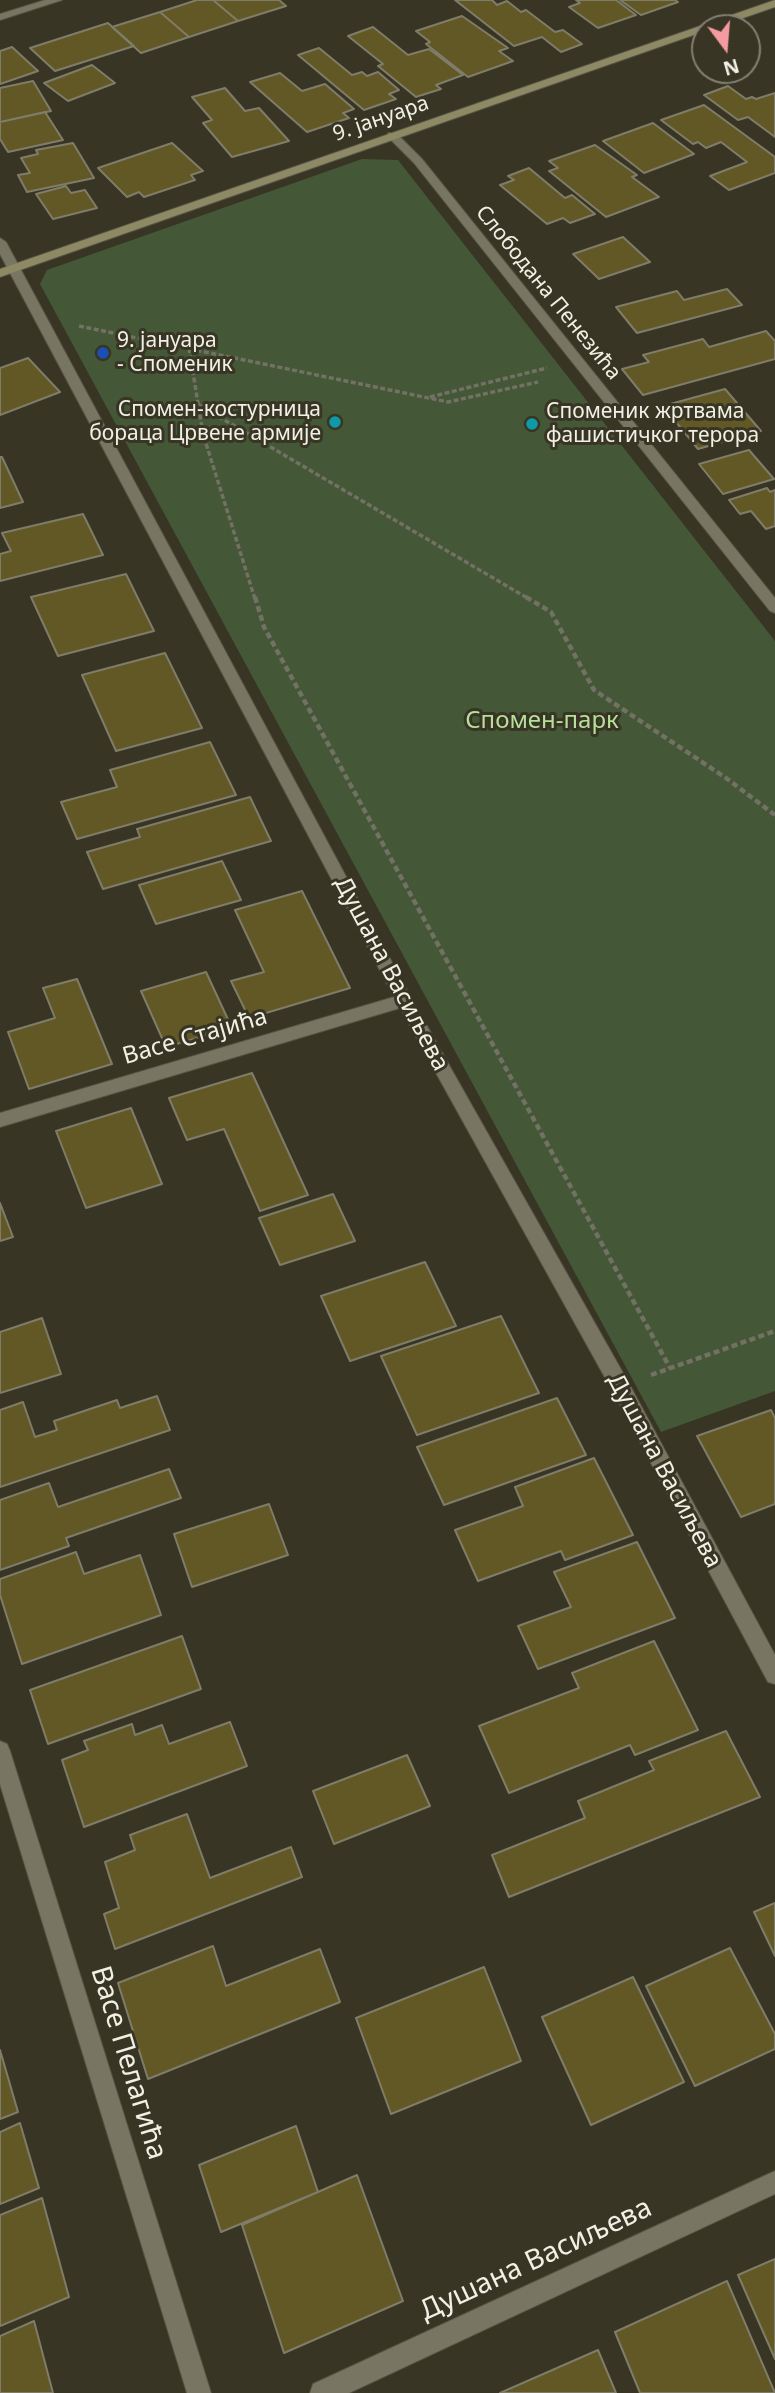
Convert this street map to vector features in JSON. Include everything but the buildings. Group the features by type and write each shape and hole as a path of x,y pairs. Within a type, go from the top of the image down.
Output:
{"street":[{"path":"0,17 57,0"},
{"name":"9. јануара","path":"7,271 775,3"},
{"name":"Слободана Пенезића","path":"392,135 418,161 775,608"},
{"name":"Душана Васиљева","path":"0,242 7,271 41,318 404,1000 620,1386 775,1675"},
{"name":"Васе Стајића","path":"0,1120 404,1000"},
{"name":"Васе Пелагића","path":"0,1751 199,2393"},
{"name":"Душана Васиљева","path":"322,2393 775,2182"}],"path":[{"path":"41,318 448,402 538,382"},
{"path":"189,348 203,434 264,627 670,1368"},
{"path":"425,398 577,360"},
{"path":"199,405 551,612 594,690 726,778 775,815"},
{"path":"620,1386 775,1331"}],"green space":[{"name":"Спомен-парк","path":"362,159 398,160 775,641 775,1391 661,1432 40,284 47,270"}],"place":[{"name":"9. јануара - Споменик","path":"103,353"},
{"name":"Спомен-костурница бораца Црвене армије","path":"335,422"},
{"name":"Споменик жртвама фашистичког терора","path":"532,424"}]}
